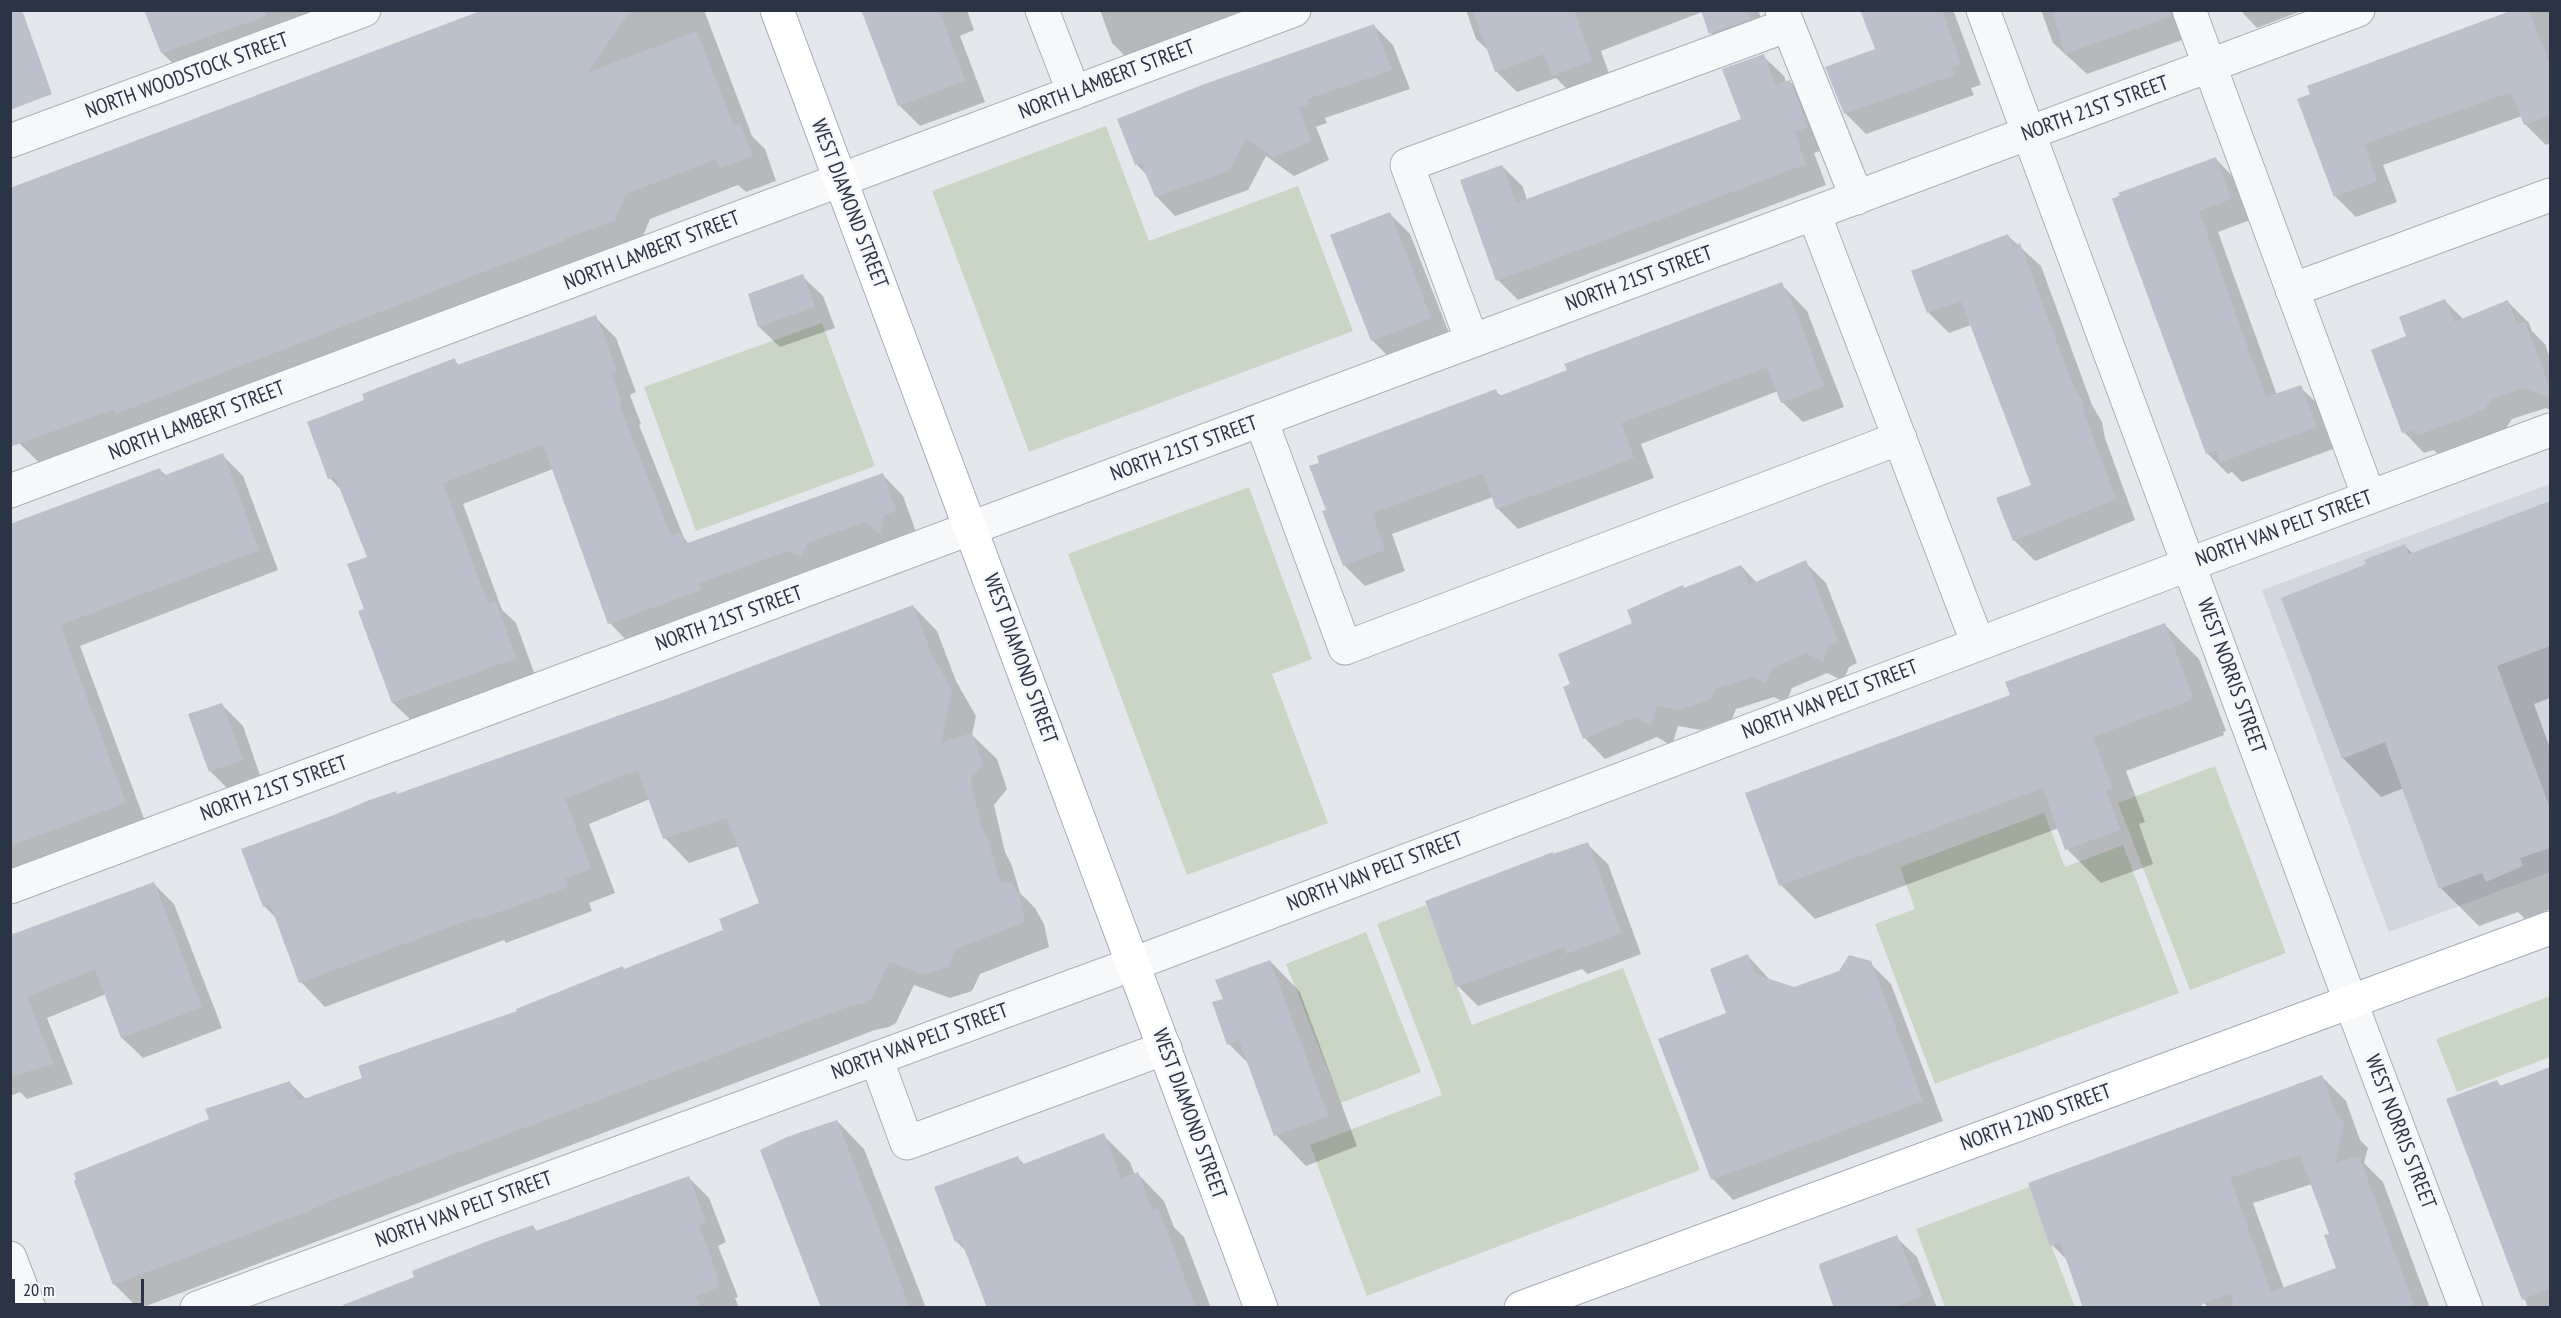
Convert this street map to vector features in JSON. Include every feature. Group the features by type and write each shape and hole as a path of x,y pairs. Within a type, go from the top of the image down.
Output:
{"main road":[{"name":"WEST DIAMOND STREET","path":"777,10 1261,1308"},
{"name":"NORTH 22ND STREET","path":"1521,1308 2550,928"}],"street":[{"name":"NORTH WOODSTOCK STREET","path":"10,141 364,10"},
{"path":"1042,10 1074,93"},
{"name":"NORTH LAMBERT STREET","path":"10,491 1294,10"},
{"name":"WEST NORRIS STREET","path":"1983,10 2466,1308"},
{"path":"2189,10 2369,498"},
{"name":"NORTH 21ST STREET","path":"10,887 2358,10"},
{"path":"1472,341 1407,165 1785,18 1857,198"},
{"path":"2292,290 2550,195"},
{"path":"1814,214 1978,644"},
{"path":"1261,420 1345,648 1900,438"},
{"name":"NORTH VAN PELT STREET","path":"197,1308 1133,964 2550,430"},
{"path":"876,1058 907,1143 1165,1048"},
{"path":"10,1258 29,1308"}],"shaded area":[{"path":"2550,484 2550,872 2389,932 2262,590"}],"green space":[{"path":"1106,126 1149,241 1298,186 1353,331 1029,452 932,191"},
{"path":"822,323 875,466 696,531 644,387"},
{"path":"1249,487 1312,659 1272,674 1328,823 1187,875 1068,554"},
{"path":"2215,766 2286,953 2190,990 2118,803"},
{"path":"2044,813 2065,867 2123,845 2179,993 1935,1084 1875,924 1915,909 1900,867"},
{"path":"1426,905 1472,1025 1623,968 1700,1170 1367,1296 1310,1145 1442,1095 1377,924"},
{"path":"1366,932 1421,1072 1341,1103 1286,964"},
{"path":"2550,996 2550,1057 2457,1092 2436,1039"},
{"path":"2029,1187 2075,1307 1945,1307 1916,1229"}],"building":[{"path":"10,10 22,10 52,94 10,110"},
{"path":"144,10 266,10 266,16 161,53"},
{"path":"483,10 631,10 587,73 697,31 733,125 740,123 753,156 720,168 716,159 626,194 614,221 565,238 566,240 116,414 114,409 10,447 10,188"},
{"path":"861,10 939,10 965,81 898,106"},
{"path":"1473,10 1574,10 1592,61 1552,76 1544,54 1495,72"},
{"path":"1701,10 1747,10 1750,19 1709,34"},
{"path":"1860,10 1942,10 1961,64 1952,67 1954,75 1844,114 1825,67 1875,49"},
{"path":"2052,10 2171,10 2171,16 2065,54"},
{"path":"2513,10 2529,10 2550,66 2550,115 2524,125 2511,92 2364,144 2377,181 2334,197 2297,99 2310,94 2307,86"},
{"path":"1374,24 1392,70 1307,99 1309,104 1298,108 1311,141 1273,157 1246,138 1229,171 1155,197 1141,162 1135,165 1117,119 1202,85"},
{"path":"1764,54 1775,85 1790,80 1808,127 1794,132 1806,164 1496,281 1460,180 1502,165 1516,203 1741,119 1722,69"},
{"path":"2216,157 2231,199 2199,211 2252,360 2266,397 2301,385 2317,427 2220,462 2216,451 2206,454 2112,199 2120,195 2118,193"},
{"path":"1390,212 1431,318 1371,341 1330,235"},
{"path":"2008,234 2013,247 2020,243 2072,383 2082,400 2085,416 2116,499 2013,541 1996,498 2031,485 1961,301 1927,313 1911,271"},
{"path":"803,274 815,307 758,327 748,294"},
{"path":"1782,282 1785,290 1787,289 1824,386 1781,403 1767,367 1621,423 1634,458 1560,486 1496,509 1483,473 1372,513 1385,550 1343,566 1322,511 1326,510 1309,466 1319,463 1317,456 1496,389 1498,396 1502,395 1567,370 1564,364"},
{"path":"2445,299 2454,322 2508,300 2517,324 2525,322 2550,388 2550,398 2524,388 2491,399 2485,409 2459,420 2418,435 2412,430 2402,433 2371,350 2406,336 2399,317"},
{"path":"596,315 617,371 611,374 622,403 619,404 671,536 680,533 685,544 883,473 896,511 884,515 880,534 865,522 807,543 801,557 788,551 699,583 701,590 608,624 543,444 443,483 488,604 496,601 516,658 392,703 358,611 364,609 347,564 367,557 335,477 328,479 307,422 364,400 362,394 455,358 457,365"},
{"path":"223,453 259,550 60,625 126,803 10,846 10,524 160,468 163,476"},
{"path":"2550,501 2550,646 2497,666 2550,808 2550,848 2520,858 2523,866 2486,882 2482,873 2439,889 2385,742 2342,759 2281,598 2366,564 2364,560 2405,544 2409,554"},
{"path":"1806,560 1838,642 1828,646 1823,662 1806,653 1772,668 1765,683 1753,677 1716,688 1711,699 1680,710 1657,706 1651,726 1635,717 1583,739 1563,687 1570,684 1558,654 1632,623 1627,610 1683,585 1684,588 1741,565 1749,585"},
{"path":"913,605 932,655 952,690 941,743 972,733 983,764 970,780 981,826 988,839 1000,883 1011,882 1020,897 1025,922 955,949 948,967 924,974 889,962 872,998 864,1003 850,1006 334,1199 306,1212 113,1285 74,1181 76,1180 74,1173 209,1119 205,1109 290,1081 298,1101 362,1078 358,1066 517,1011 516,1009 623,966 624,969 723,930 719,919 759,903 727,818 663,839 638,771 630,774 630,772 565,799 591,868 565,879 568,887 480,919 479,916 299,983 270,904 263,907 241,849 367,801 396,791 397,794 674,696"},
{"path":"2165,623 2193,697 2190,698 2191,700 2093,737 2112,788 2106,790 2120,830 2065,850 2043,788 1779,886 1745,793 2010,695 2005,682"},
{"path":"222,703 243,760 209,772 188,714"},
{"path":"1588,842 1621,933 1566,954 1564,947 1456,987 1425,901 1553,852 1553,854"},
{"path":"154,882 202,1007 121,1038 95,969 27,997 53,1064 10,1077 10,935"},
{"path":"1748,954 1755,974 1794,987 1839,971 1849,955 1871,961 1923,1101 1711,1180 1658,1039 1726,1013 1710,969"},
{"path":"1270,960 1328,1116 1274,1136 1239,1040 1227,1045 1212,1002 1223,999 1215,980"},
{"path":"2550,1067 2550,1288 2522,1300 2446,1099 2497,1080 2500,1086"},
{"path":"2322,1075 2336,1114 2344,1122 2335,1163 2359,1156 2415,1308 2234,1308 2231,1293 2191,1308 2083,1308 2060,1242 2050,1246 2028,1183","holes":["2300,1155 2329,1234 2324,1235 2336,1268 2271,1292 2230,1178"]},
{"path":"837,1120 910,1308 821,1308 760,1150 787,1137"},
{"path":"1104,1133 1121,1179 1138,1172 1152,1210 1158,1208 1196,1308 987,1308 961,1240 955,1242 934,1187 1018,1156 1021,1165"},
{"path":"689,1176 706,1222 699,1225 718,1277 716,1278 719,1287 696,1296 700,1308 344,1308 343,1305 414,1277 412,1271 488,1241 533,1225 536,1231"},
{"path":"1897,1235 1922,1296 1894,1308 1835,1308 1819,1264"}]}
